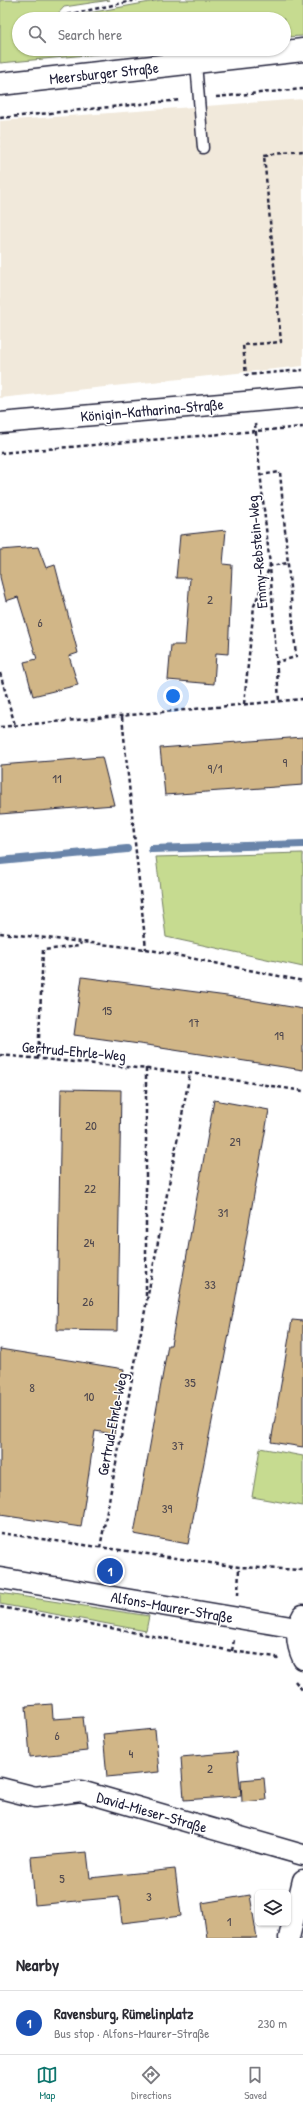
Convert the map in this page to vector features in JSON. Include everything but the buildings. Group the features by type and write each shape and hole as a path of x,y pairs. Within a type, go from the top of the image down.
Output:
{"street":[{"name":"Meersburger Straße","path":"291,51 303,50"},
{"name":"Meersburger Straße","path":"0,84 254,56"},
{"name":"Königin-Katharina-Straße","path":"0,423 303,398"},
{"name":"Alfons-Maurer-Straße","path":"0,1578 237,1618 300,1622"},
{"path":"300,1622 297,1639 303,1659"},
{"name":"David-Mieser-Straße","path":"0,1788 35,1797 81,1791 303,1855"},
{"path":"289,1938 303,1880"}],"lane":[{"path":"196,63 203,148"}],"path":[{"path":"80,12 136,0"},
{"path":"0,118 303,90"},
{"path":"303,151 264,155 281,342 243,345 246,375 303,370"},
{"name":"Emmy-Rebstein-Weg","path":"254,402 270,566 279,701"},
{"path":"0,453 303,427"},
{"path":"260,475 280,472 296,657 277,662"},
{"path":"244,704 254,606 270,566 288,563"},
{"path":"0,673 16,725"},
{"path":"0,727 122,717 303,699"},
{"path":"122,717 146,949"},
{"path":"0,933 146,949 303,981"},
{"path":"38,1059 43,950 79,946 81,943"},
{"name":"Gertrud-Ehrle-Weg","path":"0,1055 190,1073 303,1091"},
{"name":"Gertrud-Ehrle-Weg","path":"146,1068 146,1304"},
{"name":"Gertrud-Ehrle-Weg","path":"100,1548 190,1073"},
{"path":"0,1533 239,1567 303,1570"},
{"path":"237,1618 239,1567"},
{"path":"0,1607 276,1658"}],"shaded area":[{"path":"303,99 303,366 0,398 0,121"}],"green space":[{"path":"0,0 110,0 64,7 59,12 12,12 12,56 76,56 0,63"},
{"path":"161,0 303,0 303,36 291,37 291,12 94,12"},
{"path":"303,853 303,967 166,937 156,857"},
{"path":"260,1448 303,1456 303,1506 252,1497"},
{"path":"0,1593 149,1616 146,1631 0,1604"}],"waterway":[{"path":"152,849 303,844"},
{"path":"0,861 127,849"}],"place":[{"name":"Ravensburg, Rümelinplatz","path":"110,1571"}]}
